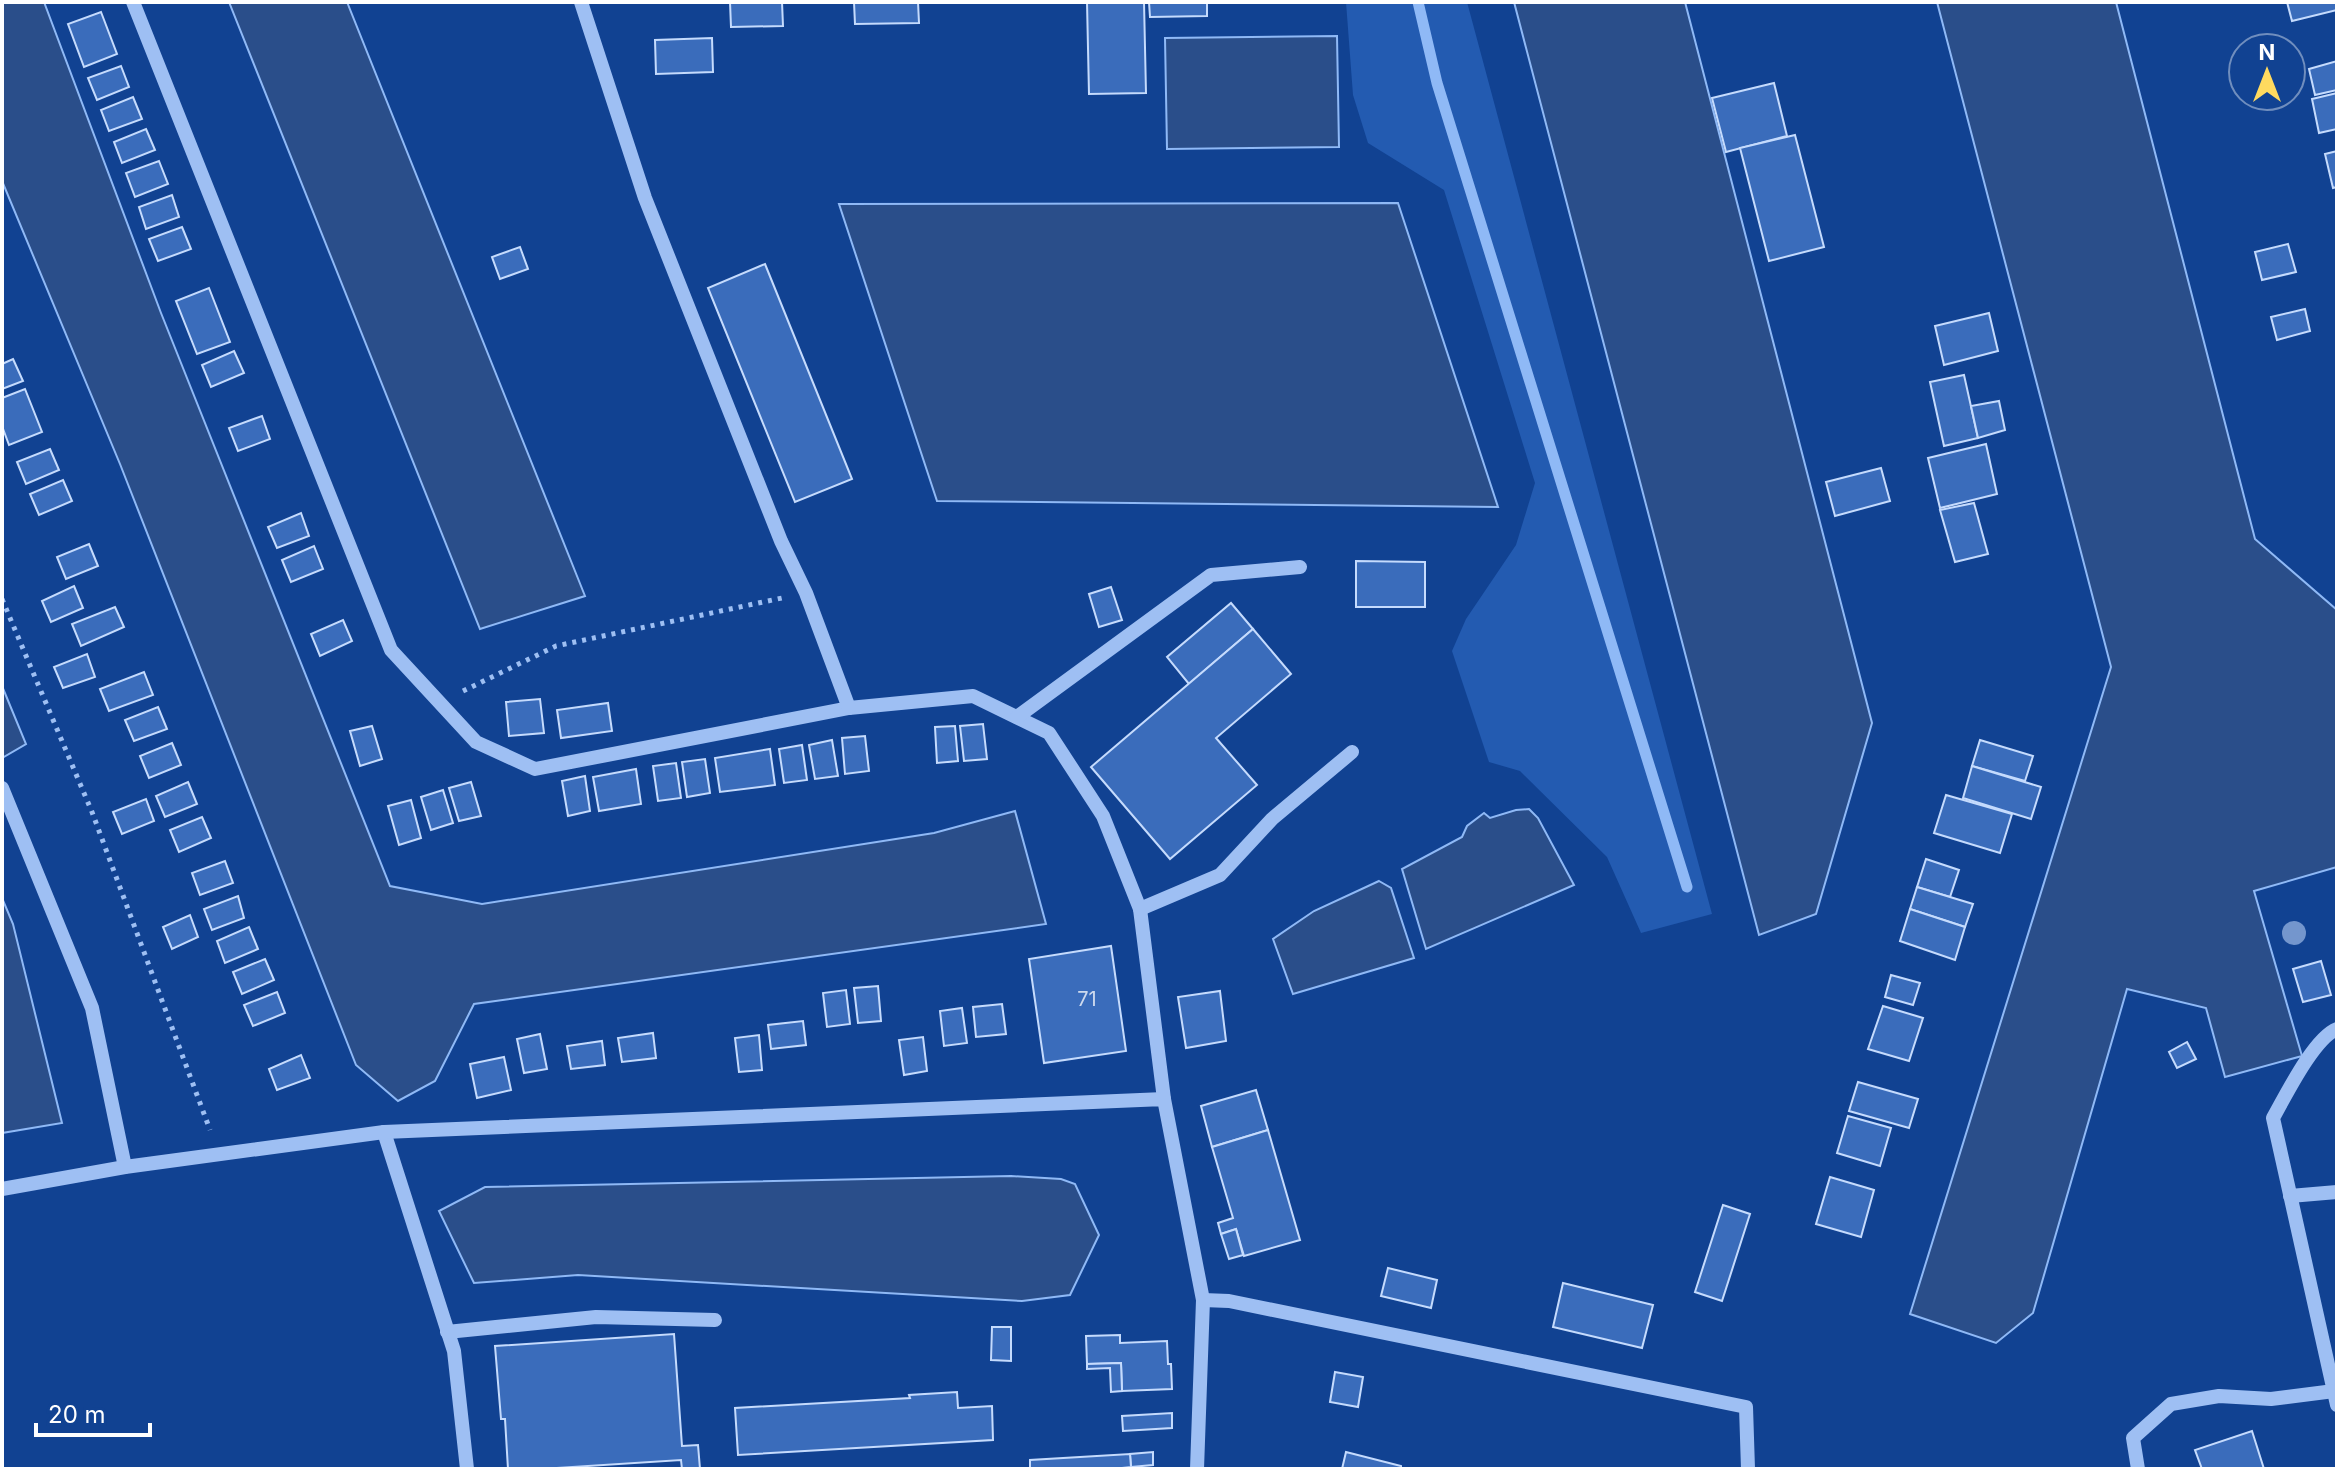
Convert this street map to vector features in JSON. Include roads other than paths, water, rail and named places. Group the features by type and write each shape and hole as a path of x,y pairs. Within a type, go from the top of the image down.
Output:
{"street":[{"path":"133,2 391,650 476,742 535,769 849,708 973,696 1049,733 1103,816 1140,909 1164,1099 1203,1300 1197,1469"},
{"path":"581,2 645,198 781,541 806,593 849,708"},
{"path":"1017,717 1211,575 1300,567"},
{"path":"1140,909 1220,875 1272,819 1352,752"},
{"path":"2,788 92,1008 125,1167"},
{"path":"2138,1469 2133,1438 2171,1404 2219,1396 2335,1398 2273,1118 2315,1048 2337,1029"},
{"path":"2,1189 125,1167 384,1132 1164,1099"},
{"path":"384,1132 454,1351 467,1469"},
{"path":"2290,1196 2337,1192"},
{"path":"1203,1300 1229,1301 1746,1407 1748,1469"},
{"path":"447,1332 596,1317 715,1320"}],"waterway":[{"path":"1418,2 1437,83 1687,887"}]}
